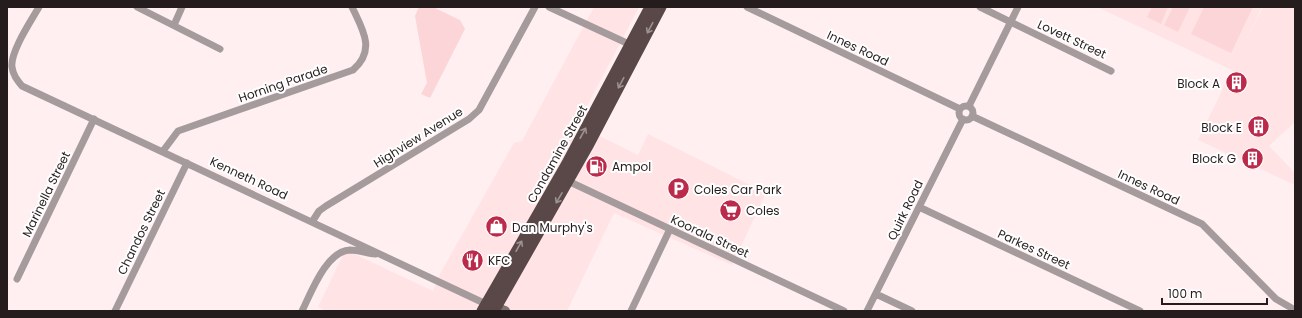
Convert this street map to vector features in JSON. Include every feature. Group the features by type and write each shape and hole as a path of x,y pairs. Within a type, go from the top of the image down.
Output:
{"highway":[{"name":"Condamine Street","path":"493,309 566,165 650,7"},
{"name":"Condamine Street","path":"493,309 568,181 661,7"}],"street":[{"name":"Kenneth Road","path":"39,7 13,55 12,66 15,76 22,86 381,254 493,309"},
{"path":"137,7 220,49"},
{"path":"174,25 182,7"},
{"name":"Horning Parade","path":"163,151 178,131 353,70 364,58 366,44 362,29 352,7"},
{"name":"Highview Avenue","path":"312,222 319,211 326,206 474,115 479,110 535,7"},
{"path":"549,7 631,45"},
{"name":"Innes Road","path":"747,7 960,109"},
{"name":"Lovett Street","path":"980,7 1111,70"},
{"path":"969,106 1018,7"},
{"path":"964,106 969,106 972,110 972,116 968,120 963,119 959,114 960,109 964,106"},
{"name":"Innes Road","path":"972,116 1202,224 1276,299 1295,310"},
{"name":"Marinella Street","path":"17,279 94,119"},
{"name":"Quirk Road","path":"867,311 963,119"},
{"name":"Chandos Street","path":"115,311 187,163"},
{"name":"Koorala Street","path":"568,181 844,311"},
{"name":"Parkes Street","path":"919,207 1140,311"},
{"path":"631,311 670,229"},
{"path":"302,311 320,273 340,254 350,250 381,254"},
{"path":"876,294 912,311"}],"shaded area":[{"path":"419,7 433,7 460,20 465,29 430,98 421,94 427,83 415,16"},
{"path":"594,7 639,7 577,125 638,155 648,134 766,193 732,265 614,213 567,311 326,311 318,307 344,253 352,253 433,291 441,272 514,143 522,141"},
{"path":"1097,7 1262,7 1239,56 1263,7 1295,7 1295,122 1269,146 1295,173 1295,185 1198,140 1232,70"},
{"path":"1152,7 1168,7 1161,24 1147,17"},
{"path":"1173,7 1190,7 1178,32 1164,25"},
{"path":"1204,7 1253,7 1231,53 1191,34"}],"place":[{"name":"Block A","path":"1236,83"},
{"name":"Block E","path":"1258,127"},
{"name":"Block G","path":"1252,158"},
{"name":"Ampol","path":"597,166"},
{"name":"Coles Car Park","path":"678,189"},
{"name":"Coles","path":"731,210"},
{"name":"Dan Murphy's","path":"497,227"},
{"name":"KFC","path":"473,260"}]}
